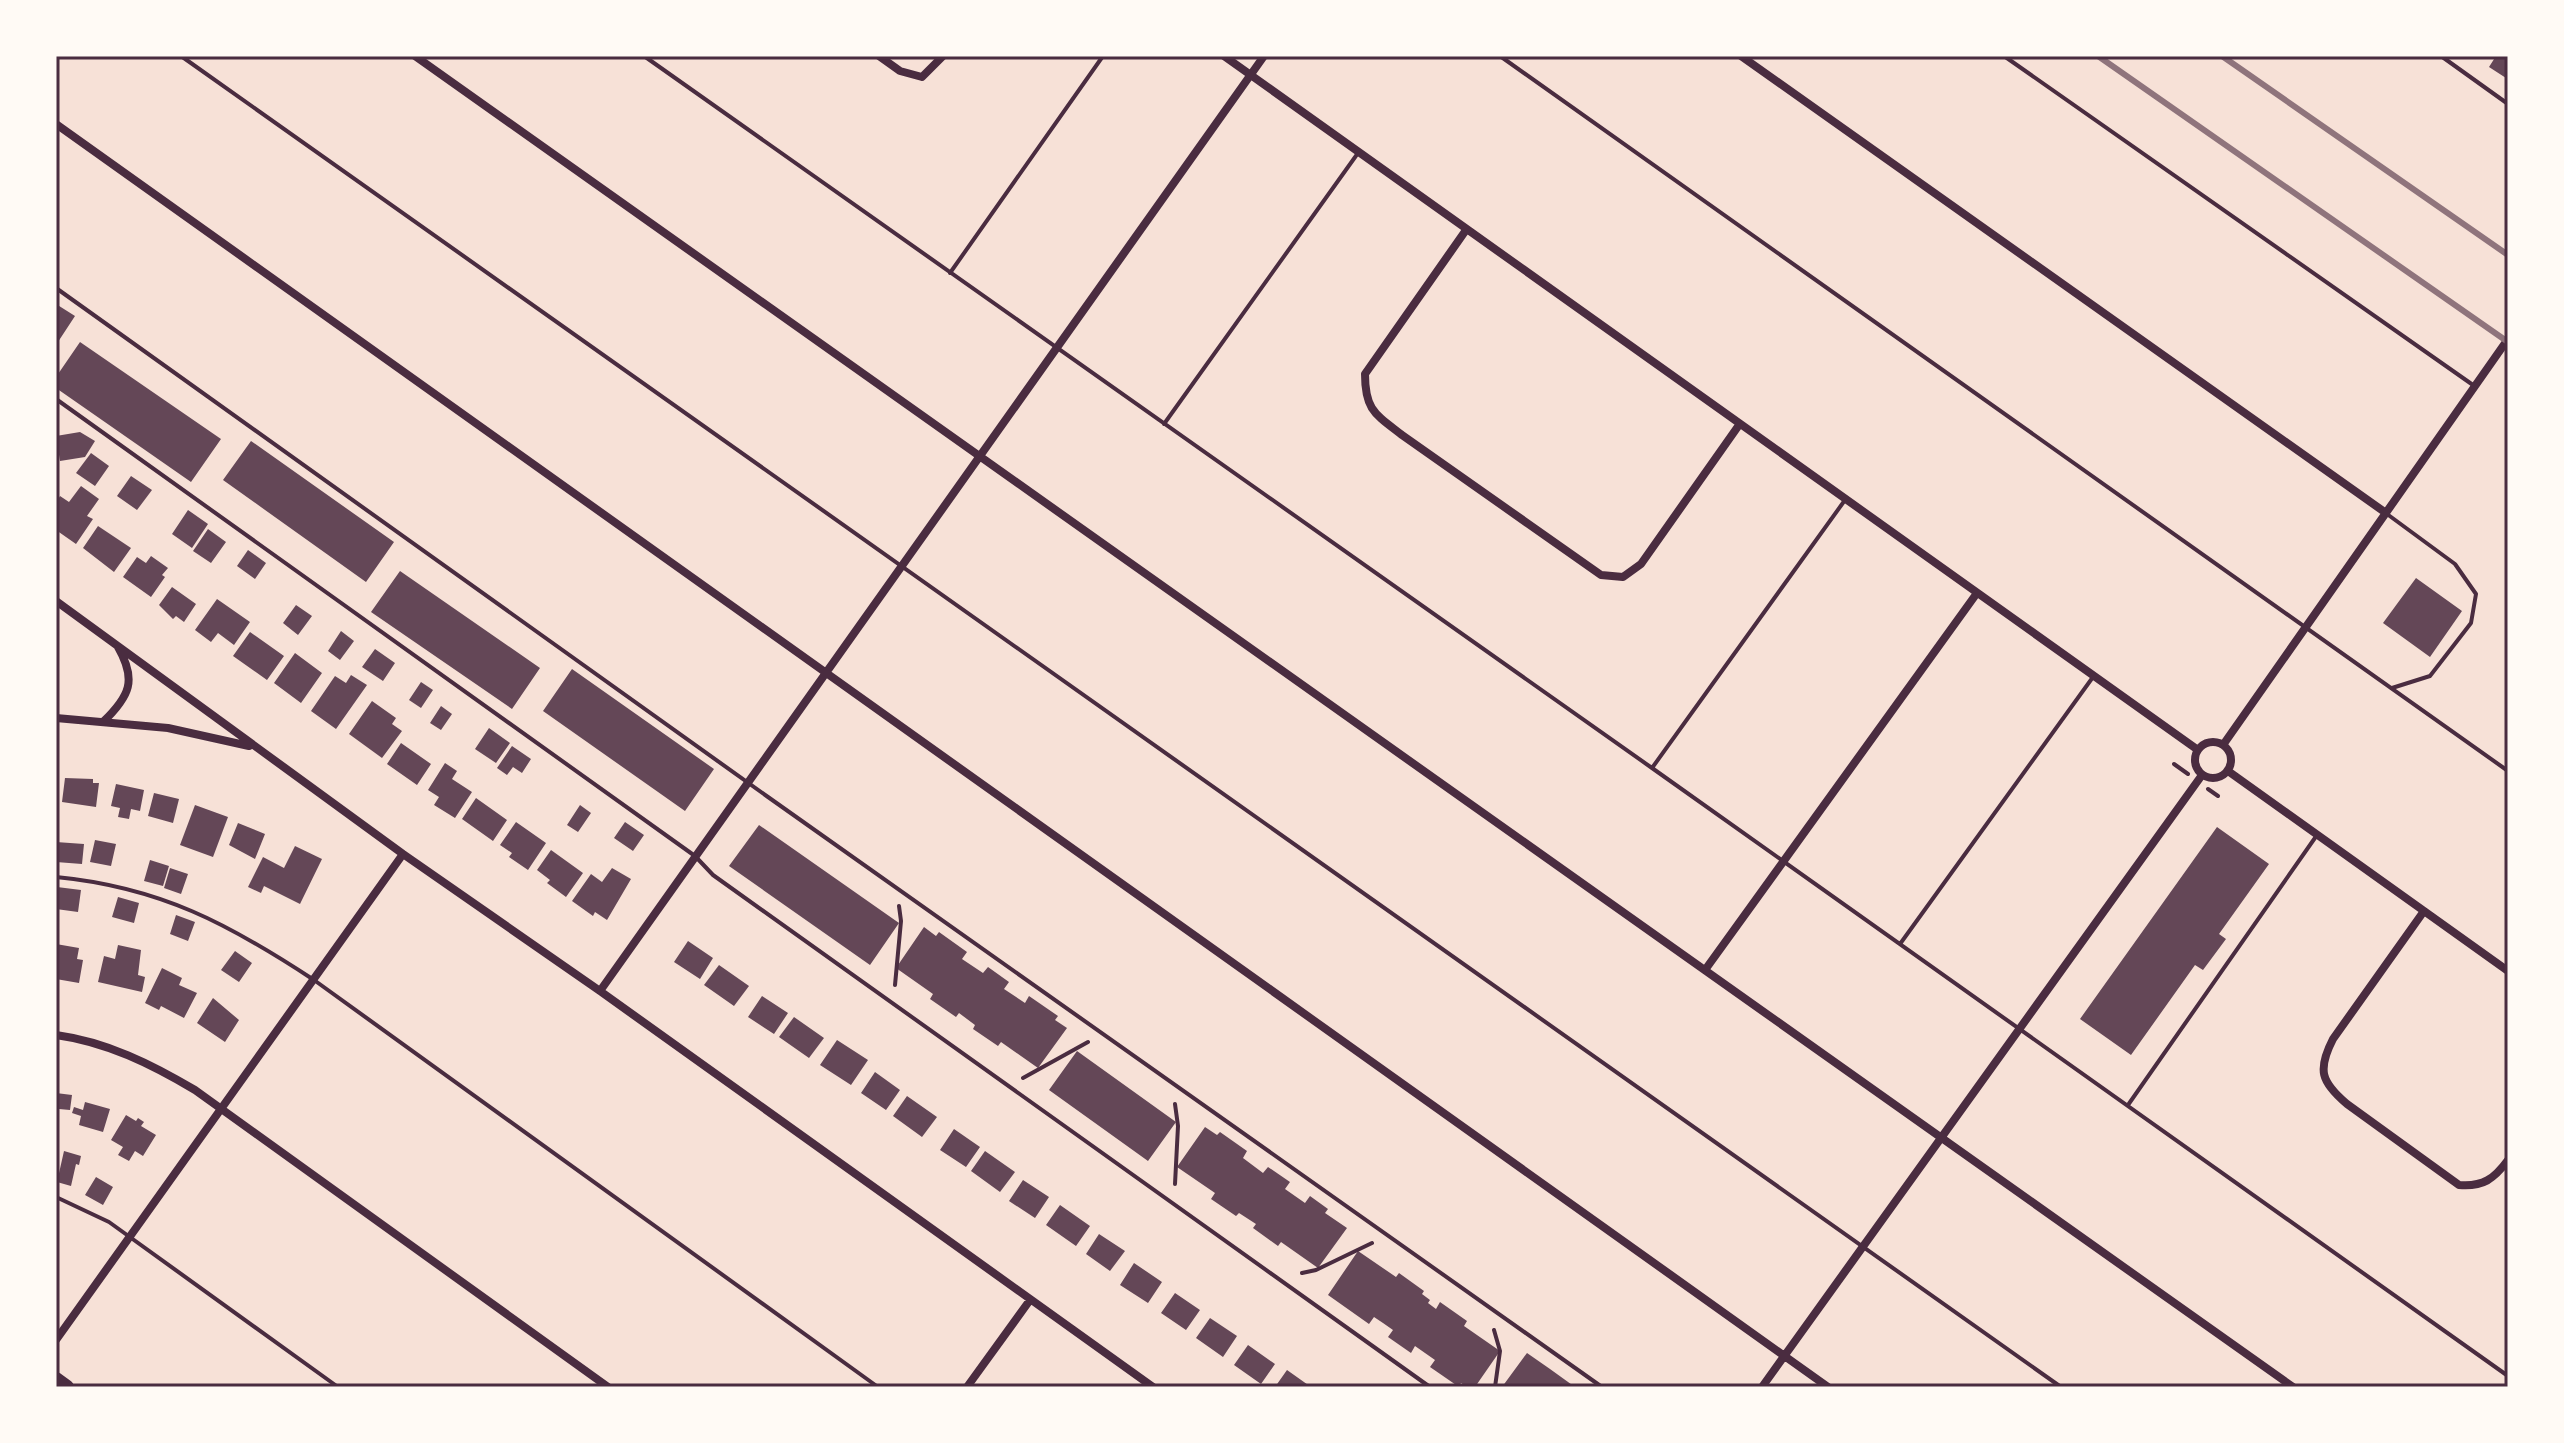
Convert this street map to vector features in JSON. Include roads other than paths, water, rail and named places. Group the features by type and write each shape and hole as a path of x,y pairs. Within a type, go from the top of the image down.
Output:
{"main road":[{"path":"56,1379 67,1387"}],"street":[{"path":"415,56 2293,1387"},
{"path":"879,56 900,71 922,77 943,56"},
{"path":"1224,56 2198,750"},
{"path":"600,991 1264,56"},
{"path":"1741,56 2386,513"},
{"path":"56,124 1828,1387"},
{"path":"1466,230 1365,374 1365,396 1375,414 1428,453 1601,575 1623,577 1641,564 1739,425"},
{"path":"2223,745 2508,339"},
{"path":"1705,970 1977,593"},
{"path":"56,601 403,854 600,991 1153,1387"},
{"path":"103,722 117,708 129,684 129,666 115,642"},
{"path":"56,718 194,732 254,747"},
{"path":"2206,743 2223,745 2231,760 2228,771 2212,779 2202,775 2195,766 2198,750 2206,743"},
{"path":"2228,771 2508,971"},
{"path":"1762,1387 2202,775"},
{"path":"56,1340 403,854"},
{"path":"2424,911 2333,1039 2324,1056 2323,1074 2331,1091 2459,1185 2476,1186 2493,1179 2508,1160"},
{"path":"56,1035 107,1046 141,1060 223,1109 608,1387"},
{"path":"967,1387 1030,1300"}],"lane":[{"path":"181,56 2061,1387"},
{"path":"644,56 2508,1376"},
{"path":"950,273 1103,56"},
{"path":"1500,56 2508,771"},
{"path":"2004,56 2475,386"},
{"path":"2441,56 2508,104"},
{"path":"1164,424 1358,152"},
{"path":"56,288 1602,1387"},
{"path":"56,399 695,856 713,875 1430,1387"},
{"path":"1652,768 1845,500"},
{"path":"2386,513 2455,564 2476,594 2471,623 2430,676 2392,688"},
{"path":"1900,944 2093,676"},
{"path":"2127,1105 2317,835"},
{"path":"56,877 126,889 184,907 242,934 314,980 878,1387"},
{"path":"56,1197 91,1212 129,1237 338,1387"}],"railway":[{"path":"2098,56 2508,342"},
{"path":"2222,56 2508,255"}]}
